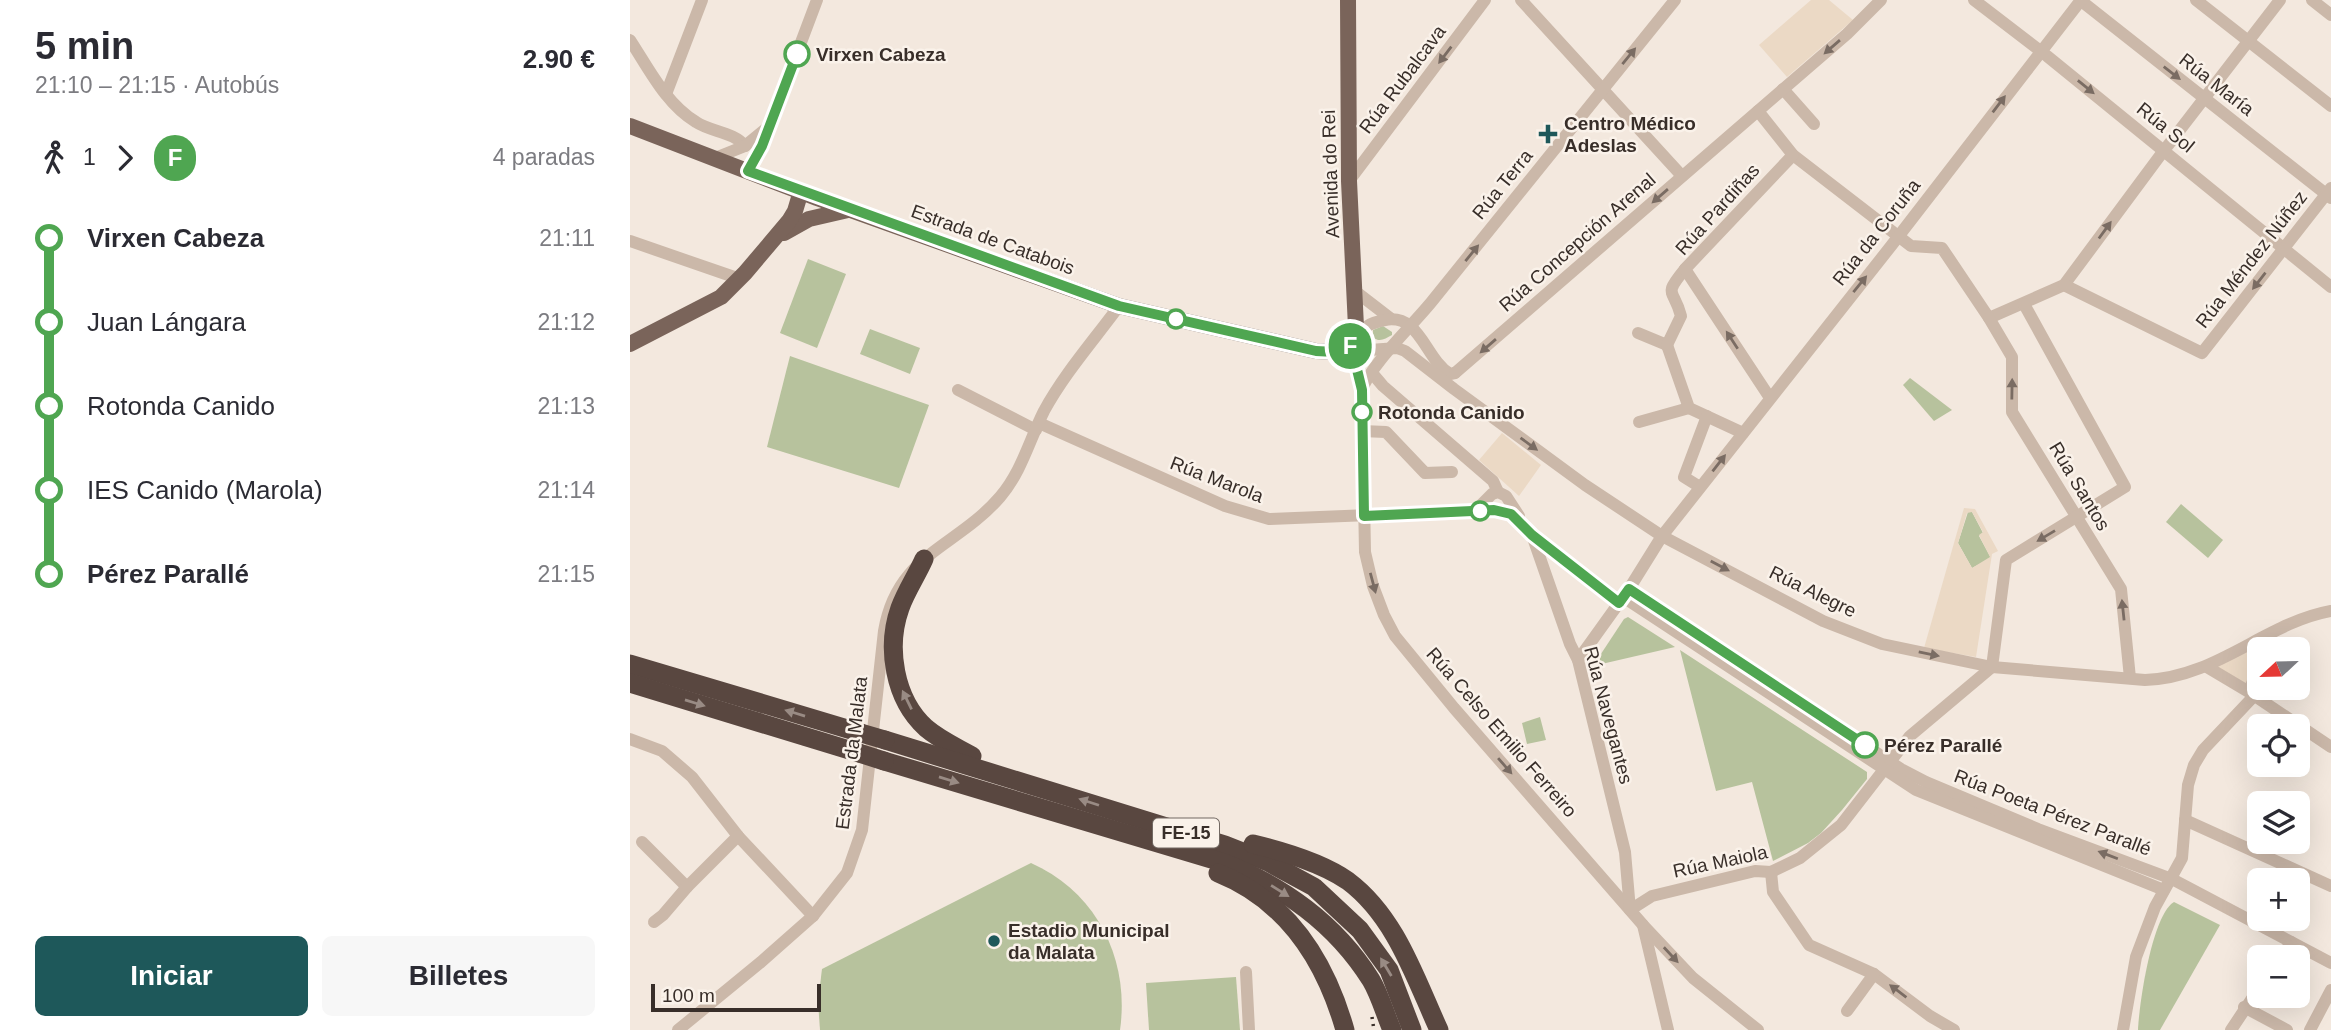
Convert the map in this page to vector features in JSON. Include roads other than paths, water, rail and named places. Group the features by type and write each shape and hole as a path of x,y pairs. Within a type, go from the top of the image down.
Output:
{"highway":[{"path":"923,559 901,606 893,642 894,662 903,696 924,726 946,743 996,773"},
{"name":"FE-15","path":"630,664 996,773 1225,845 1268,862 1314,887 1360,930 1389,970 1412,1030"},
{"name":"FE-15","path":"630,683 1221,862 1255,875 1299,902 1340,939 1371,982 1392,1030"},
{"path":"1124,813 1163,819 1261,846 1318,866 1346,880 1366,897 1396,937 1439,1030"},
{"path":"1134,837 1150,847 1236,880 1268,903 1294,927 1318,959 1335,995 1345,1030"}],"main road":[{"name":"Avenida do Rei","path":"1348,0 1349,181 1356,327 1351,345"},
{"name":"Estrada de Catabois","path":"630,125 817,198 1119,306 1316,351 1335,352 1351,345"},
{"path":"630,344 721,297 776,238 795,211 801,191"},
{"path":"809,219 817,206 817,198"},
{"path":"776,238 809,219 851,209"}],"street":[{"path":"666,94 702,0"},
{"path":"748,171 770,126 817,0"},
{"name":"Rúa Rubalcava","path":"1349,181 1485,0"},
{"path":"1521,0 1682,176"},
{"name":"Rúa Terra","path":"1391,348 1675,0"},
{"name":"Rúa Concepción Arenal","path":"1455,373 1847,34 1881,0"},
{"name":"Rúa Sol","path":"1974,0 2040,50 2331,286"},
{"name":"Rúa da Coruña","path":"1578,660 1624,596 1662,536 1899,236 2080,0"},
{"name":"Rúa María","path":"2080,0 2329,193"},
{"path":"2196,0 2331,106"},
{"path":"1989,318 2064,285 2280,0"},
{"path":"2312,0 2331,15"},
{"path":"630,40 678,109 698,124 726,134 746,146"},
{"path":"1783,89 1814,124"},
{"path":"1758,111 1793,155 1899,236"},
{"path":"715,158 746,146 770,126"},
{"name":"Rúa Pardiñas","path":"1770,398 1685,269 1793,155"},
{"name":"Rúa Méndez Núñez","path":"2064,285 2202,354 2329,193"},
{"name":"Rúa Santos","path":"1899,236 1911,246 1942,248 2012,357 2012,412 2121,589 2130,678"},
{"path":"630,241 740,279"},
{"path":"1685,269 1672,286 1671,297 1681,316 1667,345 1689,408"},
{"path":"1355,291 1391,318"},
{"path":"1992,667 2006,559 2125,487 2024,304"},
{"name":"Estrada da Malata","path":"678,1030 813,916 843,880 859,843 866,802 887,613 902,582 923,559 965,529 999,498 1019,471 1053,397 1119,306"},
{"path":"1391,348 1370,350 1351,345 1367,325 1391,318 1401,319 1411,325 1443,369 1450,374 1455,373 1452,381 1454,389"},
{"path":"1638,333 1667,345"},
{"name":"Rúa Celso Emilio Ferreiro","path":"1351,345 1362,390 1365,552 1373,586 1395,636 1454,708 1643,925 1693,978 1758,1030"},
{"path":"1362,390 1391,348"},
{"name":"Rúa Alegre","path":"1391,348 1405,351 1586,485 1662,536 1833,625 1882,644 1992,667 2164,679 2207,667 2311,615"},
{"name":"Rúa Navegantes","path":"1372,373 1383,386 1493,481 1498,503 1529,530 1624,596"},
{"name":"Rúa Marola","path":"958,390 1037,427 1225,506 1269,519 1475,511 1498,503"},
{"path":"1639,422 1689,408 1743,433"},
{"path":"1700,487 1684,477 1707,416"},
{"path":"1362,431 1386,432 1425,473 1452,472"},
{"name":"Rúa Navegantes","path":"1529,530 1578,660 1625,852 1630,910"},
{"name":"Rúa Poeta Pérez Parallé","path":"1624,596 1887,766 2168,885 2331,963"},
{"path":"2311,615 2331,604"},
{"path":"2311,615 2331,611"},
{"name":"Rúa Maiola","path":"1630,910 1652,896 1755,871 1771,872 1800,858 1841,825 1910,736 1992,667"},
{"path":"2207,667 2247,692"},
{"path":"2123,1030 2136,957 2182,858 2188,785 2194,765 2203,750 2247,699"},
{"path":"2260,700 2331,747"},
{"path":"630,739 662,751 692,777 738,836 813,916"},
{"path":"2185,820 2331,886"},
{"path":"654,922 738,836"},
{"path":"642,842 687,887"},
{"path":"1771,872 1773,892 1809,945 1874,974 1930,1016 1954,1030"},
{"path":"1643,925 1668,1030"},
{"path":"1246,972 1250,1030"},
{"path":"1847,1011 1874,974"},
{"path":"2310,1030 2331,990"},
{"path":"2231,1030 2247,1004"},
{"path":"2245,1007 2287,1030"},
{"path":"2318,1015 2331,1023"}],"railway":[{"path":"1372,1017 1374,1030"}],"place":[{"name":"Virxen Cabeza","path":"797,54"},
{"name":"Centro Médico Adeslas","path":"1548,134"},
{"name":"Rotonda Canido","path":"1362,412"},
{"name":"Pérez Parallé","path":"1865,745"},
{"name":"Estadio Municipal da Malata","path":"994,941"}]}
